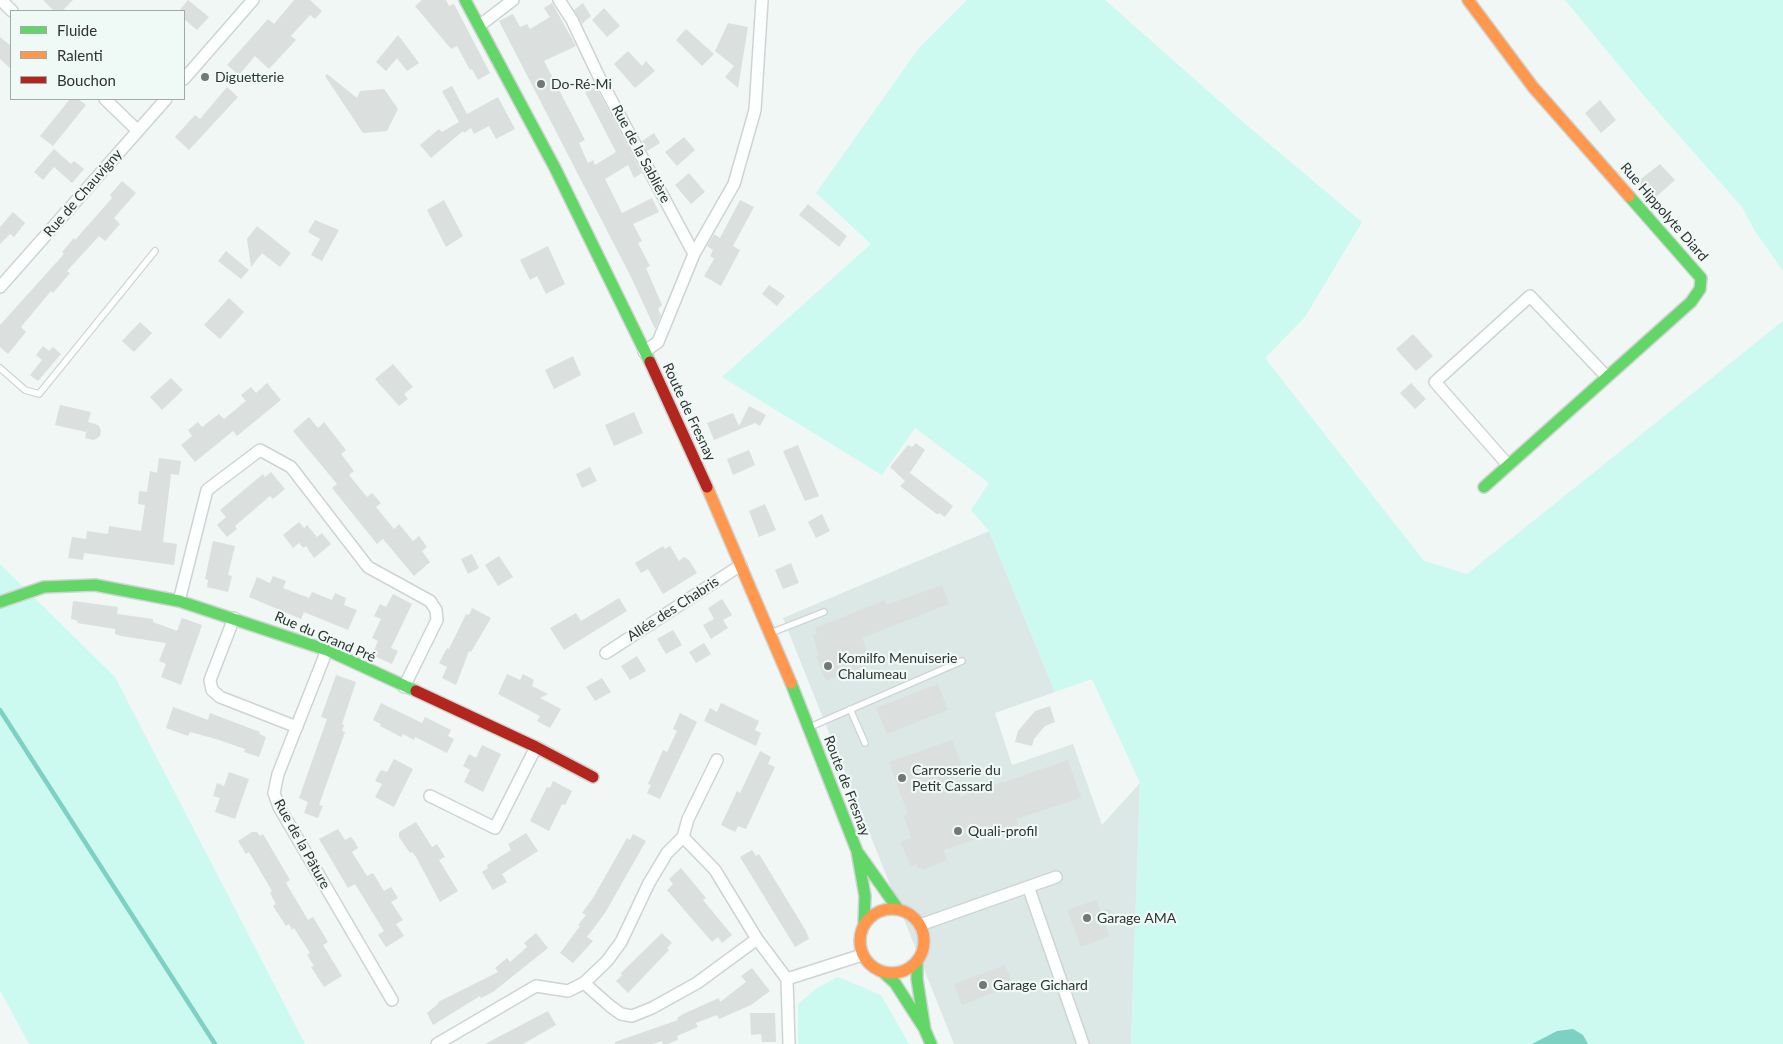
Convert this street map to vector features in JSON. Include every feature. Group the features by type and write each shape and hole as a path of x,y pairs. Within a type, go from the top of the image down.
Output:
{"street":[{"path":"0,0 11,10"},
{"path":"185,78 253,0"},
{"name":"Route de Fresnay","path":"464,0 555,168 671,405 771,633 857,851 865,896 864,924"},
{"path":"479,26 513,0"},
{"name":"Rue de la Sablière","path":"559,0 572,20 694,254"},
{"path":"644,352 658,342 694,254 734,184 755,110 762,0"},
{"name":"Rue Hippolyte Diard","path":"1468,0 1532,87 1701,278 1700,290 1691,302 1484,487"},
{"path":"106,100 138,131"},
{"name":"Rue de Chauvigny","path":"0,287 165,100"},
{"path":"1508,465 1435,382 1530,296 1606,376"},
{"path":"179,601 207,490 260,450 291,467 368,567 430,601 436,610 436,620 404,687"},
{"name":"Allée des Chabris","path":"606,653 741,565"},
{"name":"Rue du Grand Pré","path":"0,602 44,587 95,585 179,601 292,636 327,650 536,747 593,777"},
{"path":"234,618 210,680 212,690 220,697 297,727"},
{"name":"Rue de la Pâture","path":"327,650 278,774 274,793 278,807 392,1000"},
{"path":"430,796 495,828 536,747"},
{"path":"436,1044 536,986 568,991 584,983 607,961 621,942 649,884 667,853 683,837 688,819 717,760"},
{"path":"683,837 715,870 757,939 787,979 789,1044"},
{"name":"Route de Fresnay","path":"857,851 898,909"},
{"path":"920,925 1056,878"},
{"path":"1029,888 1083,1044"},
{"path":"898,909 907,912 920,925 924,936 924,947 917,961 904,972 884,973 875,970 862,955 860,934 864,924 871,916 880,911 898,909"},
{"path":"584,983 621,1014 632,1016 652,1008 696,983 757,939"},
{"path":"787,979 862,955"},
{"path":"917,961 917,980 925,1030"},
{"path":"884,973 895,983 925,1030 931,1044"}],"lane":[{"path":"0,368 25,390 39,394 155,251"},
{"path":"771,633 824,612"},
{"path":"808,727 962,661"},
{"path":"850,709 865,743"}],"shaded area":[{"path":"967,0 1105,0 1243,122 1362,222 1305,317 1265,358 1424,561 1467,574 1783,321 1783,1044 1131,1044 1140,783 1092,679 1055,692 989,531 971,510 989,483 915,428 882,475 722,377 871,244 816,193 919,48"},
{"path":"1565,0 1783,0 1783,271 1755,231 1742,207 1645,97"},
{"path":"989,531 1055,692 995,713 1012,765 1073,744 1102,825 1140,783 1131,1044 954,1044 783,618"},
{"path":"0,564 115,677 305,1044 29,1044 0,990"},
{"path":"838,977 881,995 909,1044 798,1044 798,1004 817,988"},
{"path":"1573,1029 1583,1035 1588,1044 1532,1044 1557,1031"}],"building":[{"path":"43,0 73,0 63,10 53,10"},
{"path":"188,0 209,17 197,30 185,20 185,10 180,10"},
{"path":"294,0 310,0 322,11 315,19 310,15 291,36 296,40 269,69 255,56 239,75 227,65 268,19 274,24"},
{"path":"422,0 446,0 449,6 454,4 490,73 478,80 472,69 470,70 457,46 451,49 415,6"},
{"path":"552,3 576,46 544,61 585,140 579,143 588,163 593,160 595,165 616,152 585,92 596,87 642,173 634,178 628,165 605,179 622,213 652,198 659,212 633,224 642,241 638,243 650,266 646,268 662,305 658,309 661,315 655,329 631,277 499,21 513,14 520,27 527,24 530,29 550,17 544,8"},
{"path":"583,3 591,16 582,24 574,10"},
{"path":"604,8 620,26 607,37 592,20"},
{"path":"728,23 748,27 738,88 725,77 734,66 715,51"},
{"path":"686,29 714,54 702,66 676,40"},
{"path":"398,35 419,63 407,71 397,58 386,71 376,62"},
{"path":"0,37 10,45 10,68 0,59"},
{"path":"628,51 642,66 646,61 655,71 635,88 614,64"},
{"path":"327,74 357,98 360,91 384,89 398,109 387,131 363,133 325,76"},
{"path":"452,86 467,114 498,97 515,129 496,139 489,126 474,134 471,128 464,133 463,131 431,158 420,145 439,129 442,132 459,122 442,91"},
{"path":"227,87 238,97 189,150 175,137 195,115 200,119"},
{"path":"69,100 79,100 86,105 53,146 40,136"},
{"path":"1600,100 1616,120 1601,133 1585,113"},
{"path":"654,133 660,143 647,151 642,141"},
{"path":"684,137 695,150 677,166 665,152"},
{"path":"54,149 71,164 74,161 84,169 72,183 54,167 43,180 34,172"},
{"path":"1660,164 1675,180 1656,197 1648,187 1644,191 1637,182"},
{"path":"689,173 705,192 691,204 675,185"},
{"path":"122,181 136,193 114,218 120,224 105,241 99,236 67,271 70,273 53,293 51,291 21,327 26,332 8,354 0,347 0,325 64,254 62,252 74,238 75,240 112,198 110,195"},
{"path":"444,200 463,236 446,247 427,210"},
{"path":"740,200 754,207 733,246 740,250 721,286 704,276 714,259 710,256 713,250 707,246 714,234 720,238"},
{"path":"808,204 847,236 839,247 799,215"},
{"path":"13,212 25,223 14,237 10,234 0,244 0,227"},
{"path":"315,220 339,230 322,261 311,255 320,239 308,232"},
{"path":"257,226 291,253 280,267 262,253 251,267 247,239"},
{"path":"548,246 565,284 546,294 537,276 530,280 520,260"},
{"path":"226,251 249,270 241,279 218,261"},
{"path":"769,285 785,296 777,306 762,294"},
{"path":"229,298 244,312 220,339 204,325"},
{"path":"140,322 152,333 134,352 122,341"},
{"path":"1413,334 1433,356 1416,371 1396,349"},
{"path":"43,346 49,351 53,347 61,354 38,381 30,375 42,360 36,355"},
{"path":"573,356 581,375 554,389 545,370"},
{"path":"393,364 413,387 404,394 408,399 399,406 375,379"},
{"path":"171,378 183,390 162,410 150,397"},
{"path":"267,383 281,400 237,436 233,431 195,462 181,445 192,436 188,430 198,422 202,427 219,414 224,419 246,401 241,395 251,387 256,393"},
{"path":"1411,383 1426,399 1415,409 1400,393"},
{"path":"60,405 91,412 88,422 98,425 101,430 100,436 94,440 85,438 87,429 86,432 55,425"},
{"path":"749,406 766,415 760,426 755,423 714,440 707,423 733,413 739,426"},
{"path":"634,412 643,433 614,446 605,425"},
{"path":"309,417 318,428 324,422 346,450 341,454 354,471 349,475 367,497 372,493 381,503 376,507 394,529 399,524 413,541 419,536 427,547 422,551 430,562 414,576 383,539 377,544 332,488 337,484 293,431"},
{"path":"916,443 925,450 905,480 910,473 953,506 945,517 939,513 938,515 900,486 905,481 890,467 908,445 912,447"},
{"path":"798,445 819,496 805,501 783,451"},
{"path":"749,450 755,465 733,475 727,459"},
{"path":"159,458 181,461 179,475 171,474 163,542 177,544 174,565 84,553 83,560 68,558 72,537 86,539 87,531 108,534 109,526 141,531 145,505 138,504 139,491 147,492 150,471 157,473"},
{"path":"590,467 597,481 582,488 576,474"},
{"path":"271,472 285,489 273,499 270,496 235,526 237,529 227,537 217,525 226,517 220,510 263,474 265,477"},
{"path":"765,504 776,530 759,537 749,511"},
{"path":"822,514 830,531 816,538 808,522"},
{"path":"299,522 304,528 307,525 317,537 322,533 331,544 314,558 306,546 303,548 299,543 293,548 283,535"},
{"path":"213,541 235,546 228,575 232,576 228,592 207,587 208,580 205,579"},
{"path":"663,546 665,549 670,546 679,561 684,557 689,560 697,573 663,594 648,569 641,573 635,563"},
{"path":"472,554 479,568 468,574 461,559"},
{"path":"499,556 513,577 498,586 485,565"},
{"path":"791,563 799,583 783,589 775,570"},
{"path":"273,576 286,581 283,588 309,598 312,592 332,600 335,593 346,598 344,605 357,610 348,630 304,612 301,619 249,597 257,577 270,583"},
{"path":"942,585 949,604 862,638 872,663 826,681 816,656 819,655 813,636 817,634 815,628 885,600 886,605"},
{"path":"393,594 412,604 391,648 398,651 392,664 372,655 378,641 372,638 381,619 374,616 380,604 386,607"},
{"path":"619,598 627,611 564,650 550,628 576,613 581,621"},
{"path":"722,599 732,615 723,620 728,628 711,639 703,625 714,619 708,608"},
{"path":"73,601 118,607 117,614 153,619 153,622 177,631 182,618 202,625 181,685 161,677 166,664 159,661 166,643 121,636 115,634 115,629 77,623 78,621 71,619"},
{"path":"472,608 491,618 471,652 469,651 456,685 442,678 447,667 439,663 447,648 449,649 466,614 469,615"},
{"path":"673,630 682,645 666,654 657,639"},
{"path":"704,643 711,654 696,663 689,652"},
{"path":"637,656 646,671 630,680 621,666"},
{"path":"507,674 520,680 523,674 534,680 532,686 548,694 540,698 561,709 550,728 537,721 540,716 498,694"},
{"path":"336,675 356,682 342,724 344,725 342,731 345,732 319,805 323,806 318,818 304,813 308,802 299,798 327,719 321,717"},
{"path":"602,678 611,692 595,701 586,687"},
{"path":"938,684 948,710 887,734 876,708"},
{"path":"381,703 422,723 425,717 451,730 448,736 454,739 447,753 415,737 414,740 403,734 401,737 380,726 381,724 373,720"},
{"path":"721,703 759,721 755,730 761,733 756,746 704,721 710,708 717,712"},
{"path":"1050,706 1055,722 1045,726 1034,739 1032,746 1015,742 1018,731 1035,711"},
{"path":"173,707 208,720 210,713 260,732 259,734 266,737 259,757 244,752 245,749 216,739 190,732 188,736 166,728"},
{"path":"680,713 697,722 660,799 647,793 651,785 648,784 663,750 667,752 677,731 673,729"},
{"path":"952,740 961,764 950,768 960,797 1068,760 1081,798 1016,819 1018,824 944,850 947,860 922,870 921,867 918,869 916,864 911,866 900,842 911,838 904,816 908,814 889,762"},
{"path":"482,745 501,754 483,792 464,782 470,770 463,766 469,754 476,758"},
{"path":"760,751 771,757 768,764 775,767 746,829 738,826 735,832 721,825 737,791 740,793"},
{"path":"394,759 413,769 394,807 375,797 382,784 375,781 381,770 387,772"},
{"path":"229,772 249,779 235,819 215,812 220,798 213,796 217,783 224,786"},
{"path":"553,781 572,791 565,805 562,804 549,831 530,821 547,787 550,788"},
{"path":"416,822 432,847 437,844 445,857 439,860 458,891 440,902 416,857 412,852 410,853 399,837 399,832"},
{"path":"338,829 345,840 351,837 355,842 358,848 352,852 367,876 373,873 384,891 391,887 398,898 391,902 403,920 396,924 404,936 386,947 378,935 384,931 355,884 348,888 319,839"},
{"path":"252,832 257,832 260,836 263,834 290,880 286,883 308,920 313,917 328,942 323,945 342,976 324,987 311,967 314,966 307,955 310,953 294,928 292,930 289,924 286,926 273,906 276,904 270,893 272,891 249,852 246,854 238,841"},
{"path":"526,833 538,851 502,874 507,882 493,890 482,872 488,868 487,865 511,850 508,844"},
{"path":"633,834 646,841 605,913 587,937 593,941 573,963 560,953 580,926 578,925 586,915 582,913 593,898 627,838 630,840"},
{"path":"752,850 756,856 759,854 806,931 809,939 795,947 740,857"},
{"path":"681,868 706,898 703,900 732,935 722,943 718,937 712,942 667,890 673,884 669,879"},
{"name":"Garage AMA","path":"1096,900 1101,912 1110,909 1114,921 1105,924 1109,936 1081,947 1067,910"},
{"path":"536,933 548,948 493,992 481,998 480,996 433,1025 427,1013 438,1002 498,972 495,968 507,958 510,962 527,947 524,943"},
{"path":"662,933 672,943 667,948 669,950 628,993 616,981 622,975 621,973"},
{"name":"Garage Gichard","path":"1005,965 1013,985 962,1005 954,984"},
{"path":"752,968 770,991 751,1005 719,1019 717,1015 696,1023 698,1027 677,1036 678,1040 667,1044 663,1044 662,1041 653,1044 615,1044 615,1042 678,1020 677,1018 683,1014 719,998 720,1002 746,982 741,976"},
{"path":"548,1011 556,1025 523,1044 485,1044"},
{"path":"750,1013 775,1013 776,1042 762,1042 761,1034 751,1035"}],"waterway":[{"path":"0,710 215,1044"}],"traffic: fast":[{"path":"465,0 555,168 650,362"},
{"path":"1484,487 1691,302 1700,289 1701,278 1629,196"},
{"path":"0,602 44,587 95,585 179,601 327,650 416,691"},
{"path":"791,683 857,851 865,896 864,924"},
{"path":"859,854 898,909"},
{"path":"917,961 917,979 925,1030 931,1044"},
{"path":"884,973 895,983 924,1028"}],"traffic: slow":[{"path":"1468,0 1533,87 1629,196"},
{"path":"707,487 791,683"},
{"path":"886,909 898,909 915,918 922,929 924,941 922,953 915,964 898,973 886,973 874,968 865,959 860,947 860,935 865,923 874,914 886,909"}],"traffic: jam":[{"path":"650,362 707,487"},
{"path":"416,691 536,747 593,777"}],"place":[{"name":"Diguetterie","path":"205,77"},
{"name":"Do-Ré-Mi","path":"541,84"},
{"name":"Komilfo Menuiserie Chalumeau","path":"828,666"},
{"name":"Carrosserie du Petit Cassard","path":"902,778"},
{"name":"Quali-profil","path":"958,831"},
{"name":"Garage AMA","path":"1087,918"},
{"name":"Garage Gichard","path":"983,985"}]}
